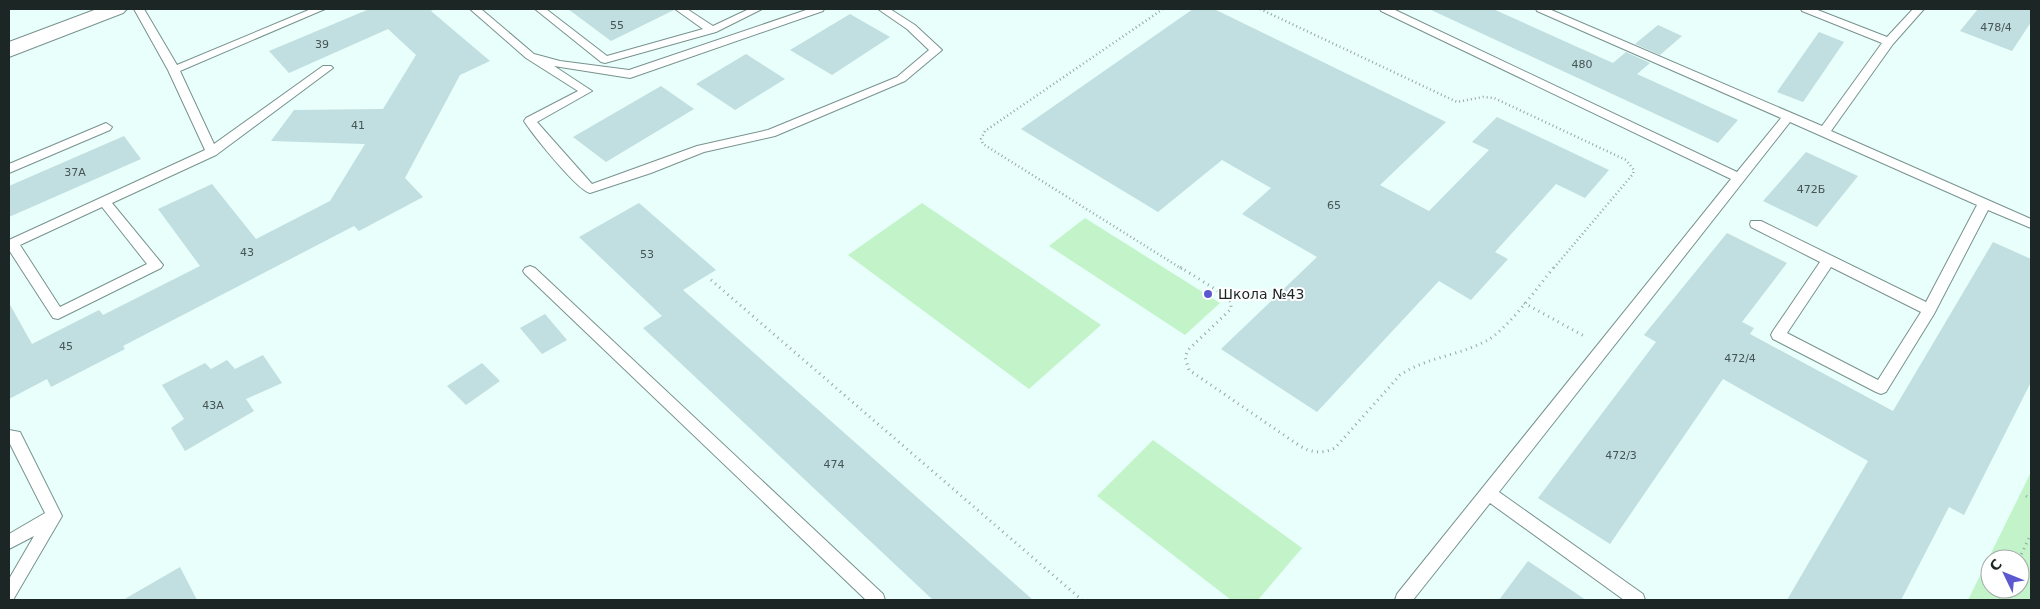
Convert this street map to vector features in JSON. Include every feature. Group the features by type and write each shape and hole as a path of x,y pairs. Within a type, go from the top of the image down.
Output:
{"street":[{"path":"9,50 116,9"}],"lane":[{"path":"140,9 174,70 212,152"},
{"path":"174,70 320,9"},
{"path":"475,9 530,56 586,91 530,121 545,136 578,178 590,189 701,149 770,133 900,79 936,50 911,27 883,9"},
{"path":"540,9 605,60 712,30 756,9"},
{"path":"680,9 712,30"},
{"path":"530,56 559,64 630,74 819,9"},
{"path":"1385,9 1739,178"},
{"path":"1541,9 2031,224"},
{"path":"1806,9 1889,42"},
{"path":"1824,132 1889,42 1919,9"},
{"path":"104,201 156,265 58,314 10,245 104,201 212,152 326,68"},
{"path":"1403,600 1788,117"},
{"path":"10,164 106,127"},
{"path":"1828,261 1778,335 1881,388 1929,310 1985,203"},
{"path":"1756,224 1929,310"},
{"path":"530,271 878,600"},
{"path":"9,436 15,436 54,516"},
{"path":"1488,493 1637,600"},
{"path":"9,542 54,516"},
{"path":"9,594 54,516"}],"path":[{"path":"1163,9 985,131 981,138 983,144 1228,298 1231,302 1231,309 1188,350 1185,357 1189,370 1300,446 1310,451 1328,452 1335,448 1410,366 1434,357 1463,352 1490,340 1498,334 1633,174 1634,170 1630,164 1494,98 1482,96 1463,103 1457,102 1260,9"},
{"path":"711,280 784,345 1082,600"},
{"path":"1524,303 1604,347"},
{"path":"2026,496 2031,499"},
{"path":"2024,549 2031,534"}],"green space":[{"path":"922,203 1101,325 1029,389 848,255"},
{"path":"1085,218 1220,303 1185,335 1049,246"},
{"path":"1153,440 1302,548 1258,600 1231,600 1097,496"},
{"path":"2031,472 2031,600 1968,600 1980,576 1980,599 2030,599 2030,549 1993,549"}],"building":[{"path":"366,9 435,9 431,11 490,61 460,75 405,178 423,197 359,231 354,226 123,346 125,349 51,387 47,379 9,399 9,303 32,344 99,310 103,315 200,266 158,209 212,184 256,239 330,201 365,144 271,141 294,110 383,109 416,55 388,29 289,73 269,51"},
{"path":"568,9 673,9 674,10 611,41"},
{"path":"1193,9 1214,9 1446,122 1380,185 1429,211 1489,150 1472,142 1497,117 1609,170 1585,198 1556,184 1495,252 1508,259 1471,300 1439,281 1317,412 1221,349 1317,257 1242,214 1271,188 1222,160 1158,212 1021,129"},
{"path":"1429,9 1493,9 1613,63 1626,52 1650,63 1637,74 1738,120 1718,143"},
{"path":"1978,9 2031,9 2031,22 2012,51 1960,31"},
{"path":"850,14 890,37 832,75 790,50"},
{"path":"1658,25 1682,36 1660,55 1635,44"},
{"path":"1819,32 1844,42 1803,102 1777,92"},
{"path":"746,54 785,79 735,110 696,84"},
{"path":"661,86 694,109 606,162 573,137"},
{"path":"124,136 141,159 9,217 9,186"},
{"path":"1806,152 1858,176 1817,227 1763,201"},
{"path":"639,203 716,270 683,290 1033,600 933,600 643,328 662,316 579,237"},
{"path":"1727,233 1787,263 1742,322 1754,328 1750,334 1893,411 1993,242 2031,259 2031,382 1964,515 1949,507 1901,600 1787,600 1868,461 1723,379 1610,544 1538,498 1656,342 1644,335"},
{"path":"545,314 567,340 542,354 520,328"},
{"path":"263,355 282,383 246,399 254,411 185,451 171,428 184,419 162,385 205,363 211,369 227,360 235,369"},
{"path":"482,363 500,381 466,405 447,386"},
{"path":"1528,561 1586,600 1499,600"},
{"path":"180,567 197,600 123,600"}],"place":[{"name":"Школа №43","path":"1208,294"}]}
